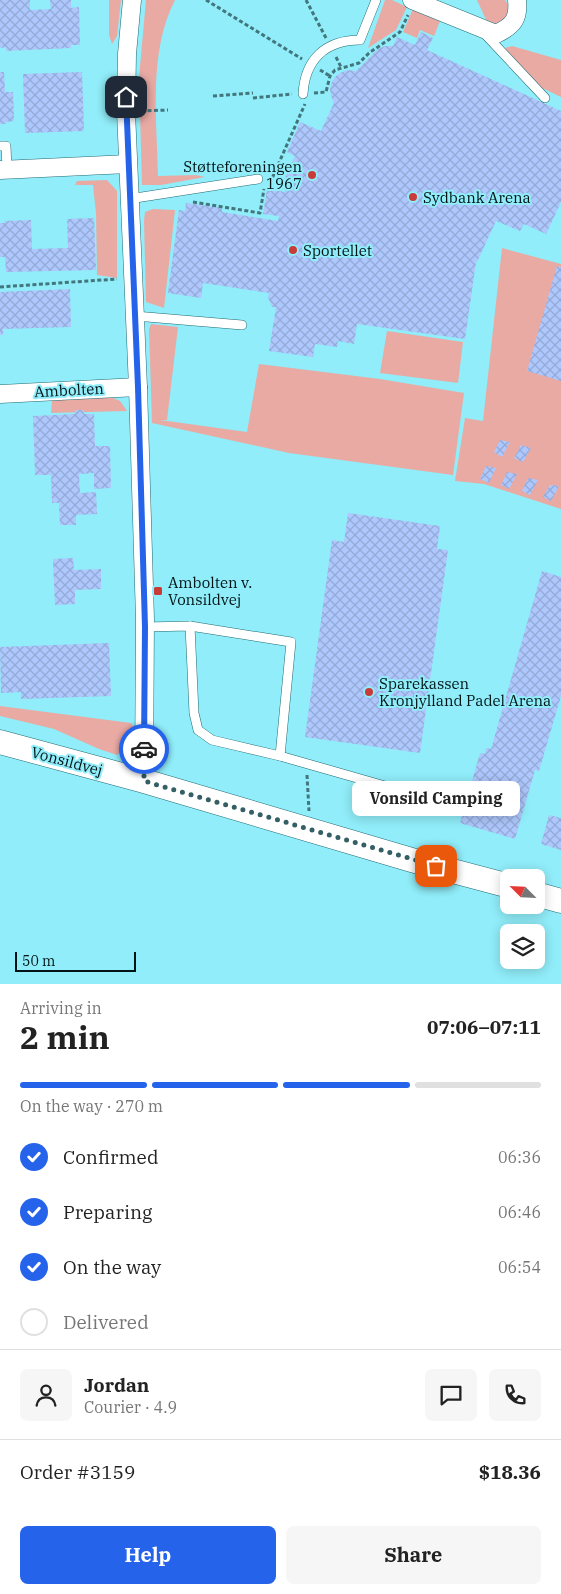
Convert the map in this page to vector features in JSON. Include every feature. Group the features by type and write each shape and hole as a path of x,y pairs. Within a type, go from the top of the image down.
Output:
{"main road":[{"name":"Vonsildvej","path":"0,742 144,781 422,863 500,884"},
{"path":"545,897 561,901"}],"street":[{"path":"132,0 127,54 126,112 138,387 145,627 144,781"},
{"path":"413,0 445,7 478,28 496,34 510,27 517,14 517,0"},
{"path":"4,170 128,164"},
{"name":"Ambolten","path":"0,394 138,387"}],"lane":[{"path":"307,93 303,83 310,64 330,46 350,40 360,40 376,0"},
{"path":"478,28 545,98"},
{"path":"0,146 6,146 4,170"},
{"path":"129,199 258,179"},
{"path":"135,316 242,325"},
{"path":"145,627 190,626 292,642 280,756"},
{"path":"190,626 194,713 198,730 212,740 280,756 413,794"}],"path":[{"path":"206,0 330,76"},
{"path":"306,0 341,67"},
{"path":"213,96 326,92 330,76 335,70 359,63 400,32 413,0"},
{"path":"187,201 260,213 264,189 272,181 307,93"},
{"path":"126,112 168,110"},
{"path":"0,287 133,278"},
{"path":"307,764 310,829"}],"shaded area":[{"path":"109,0 121,0 117,36 112,44 109,35"},
{"path":"146,0 175,0 166,20 157,64 158,176 196,175 205,177 161,185 142,185 139,78"},
{"path":"385,0 392,0 407,7 396,30 368,48"},
{"path":"477,0 505,0 513,12 499,24 488,24"},
{"path":"413,9 440,21 434,36 420,30 417,38 403,32"},
{"path":"512,46 561,60 561,97 536,85 505,48"},
{"path":"107,180 117,191 117,278 97,275 96,213 93,185 75,185 77,181"},
{"path":"153,209 175,210 164,308 146,302 144,221 145,212"},
{"path":"502,248 561,264 561,509 484,484 455,481 465,418 483,421"},
{"path":"151,324 178,327 167,420 160,420 247,432 259,364 380,379 464,393 453,475 289,453 152,423 149,329"},
{"path":"387,331 463,342 458,383 380,373"},
{"path":"109,396 120,401 127,411 51,413 52,400"},
{"path":"0,706 131,723 135,729 130,743 117,755 54,729 0,716"}],"building":[{"path":"0,0 30,0 30,10 51,9 50,0 71,0 71,8 79,7 80,45 71,45 71,48 6,51 6,47 0,48"},
{"name":"Sydbank Arena","path":"421,32 433,38 427,50 561,111 561,202 546,234 524,224 520,231 496,221 476,262 465,339 357,324 354,344 338,341 337,347 315,344 313,357 269,351 276,307 272,307 268,297 269,293 203,283 201,298 168,293 179,210 185,211 186,203 222,208 222,212 278,221 279,216 263,214 267,189 285,192 285,188 282,185 295,156 287,152 300,122 321,131 334,103 330,89 336,76 348,70 356,71 378,49 385,46 393,46 397,37 415,45"},
{"path":"0,72 4,72 5,92 13,92 14,121 6,122 6,124 0,124"},
{"path":"82,72 84,131 25,133 23,74"},
{"path":"94,218 96,270 6,272 5,257 0,257 0,223 5,223 4,221 31,220 32,249 68,248 67,219"},
{"path":"557,266 561,267 561,381 527,371"},
{"path":"70,289 71,327 3,329 3,335 0,335 0,292"},
{"path":"75,410 84,410 84,414 94,414 95,446 110,446 111,488 94,489 94,473 79,474 80,493 96,492 97,514 76,515 76,525 60,525 59,503 52,503 51,475 35,475 33,416 75,414"},
{"path":"500,440 510,442 502,457 494,452"},
{"path":"521,445 531,448 523,462 514,458"},
{"path":"486,466 496,468 489,483 480,479"},
{"path":"507,472 517,474 509,489 501,485"},
{"path":"528,478 538,480 530,495 522,491"},
{"path":"550,485 559,486 551,501 543,497"},
{"path":"348,513 440,526 437,549 448,550 420,753 305,737 332,540 344,542"},
{"path":"73,558 74,570 101,569 101,589 75,590 75,604 55,605 53,559"},
{"path":"542,571 561,577 561,696 539,771 535,770 515,839 460,823 480,753 485,754 486,748 491,749"},
{"path":"109,643 111,696 21,699 21,692 1,693 0,647"},
{"path":"549,815 561,818 561,850 541,844"}],"way so far":[{"path":"144,749 144,781 436,866"}],"place":[{"name":"Støtteforeningen 1967","path":"312,175"},
{"name":"Sydbank Arena","path":"413,197"},
{"name":"Sportellet","path":"293,250"},
{"name":"Ambolten v. Vonsildvej","path":"158,591"},
{"name":"Sparekassen Kronjylland Padel Arena","path":"369,692"},
{"name":"Vonsild Camping","path":"436,866"}],"route":[{"path":"126,97 138,387 145,627 144,749"}]}
